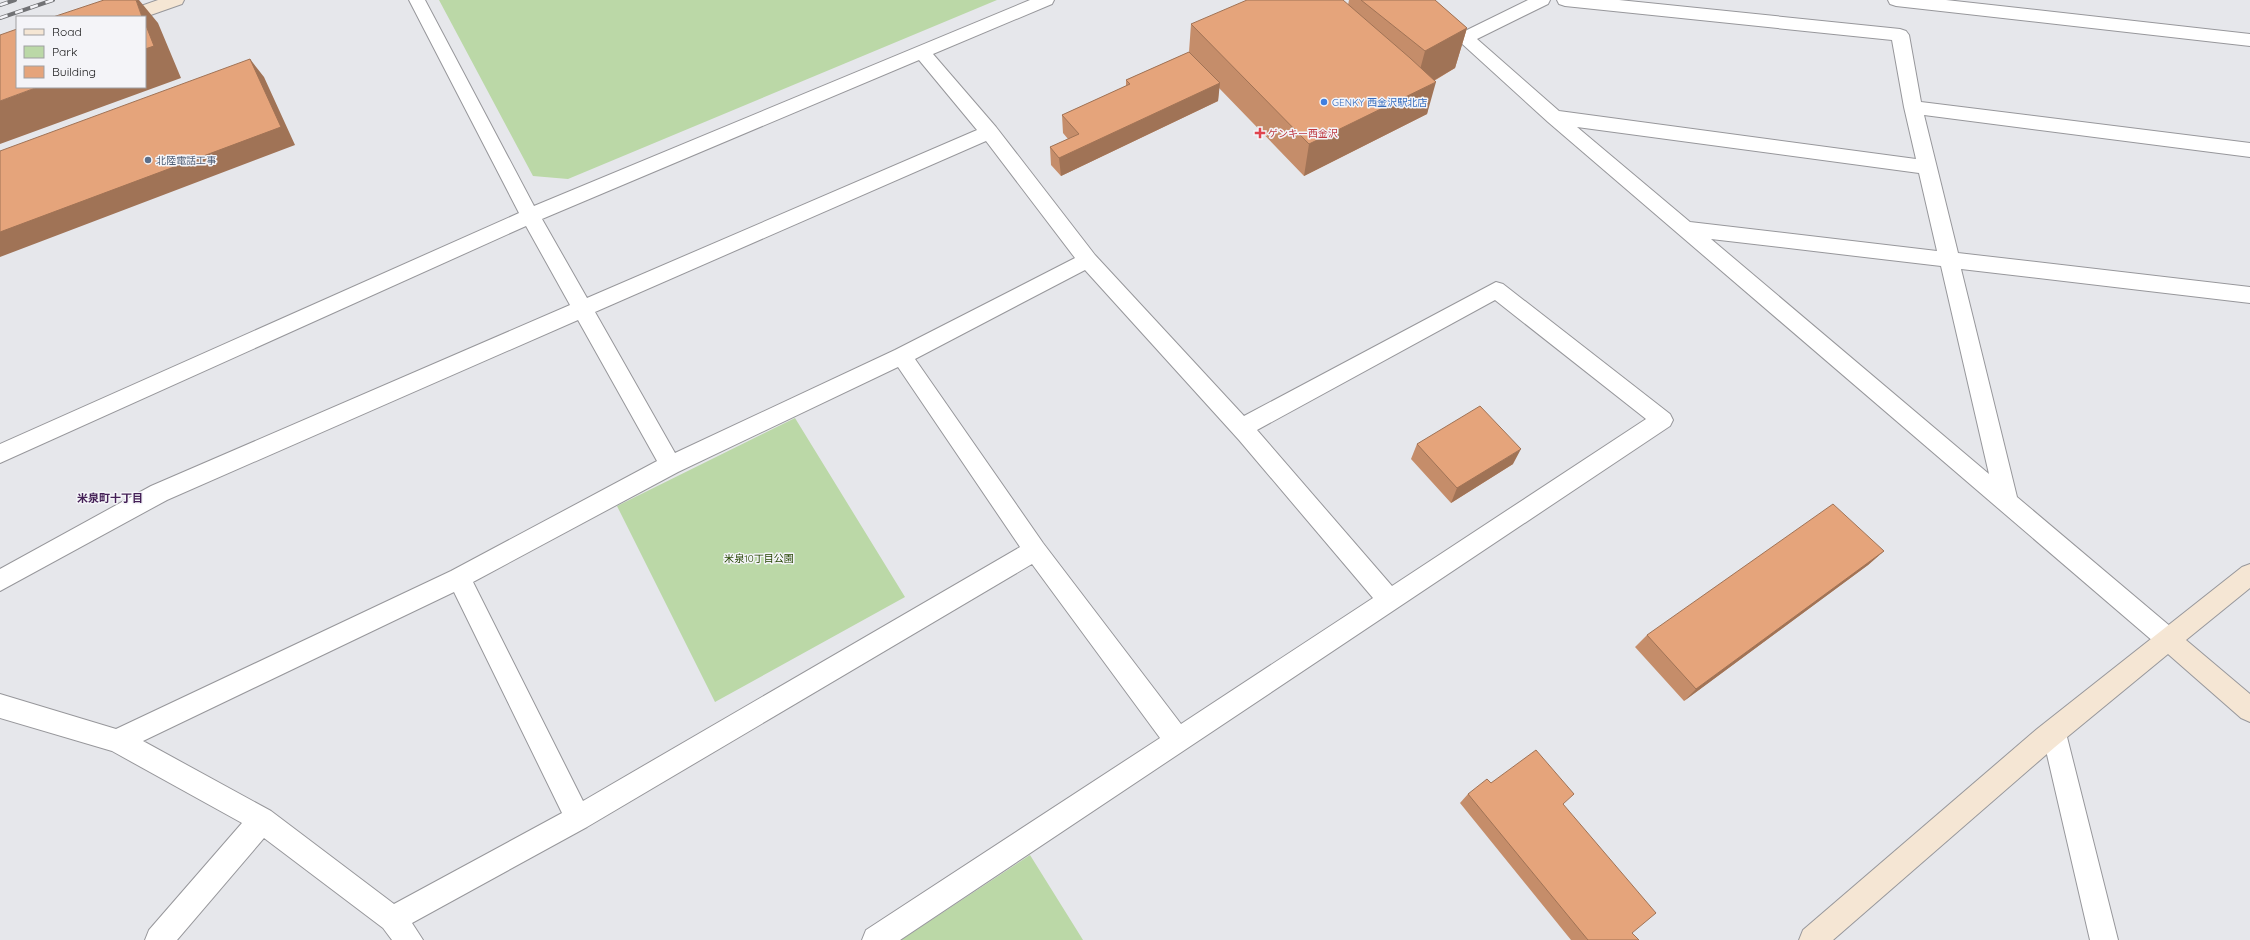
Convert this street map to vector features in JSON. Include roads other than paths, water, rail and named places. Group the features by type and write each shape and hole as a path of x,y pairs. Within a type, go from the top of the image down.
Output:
{"street":[{"path":"130,16 176,0"},
{"path":"417,0 530,216 670,465"},
{"path":"0,454 530,216 1046,0"},
{"path":"1422,0 1554,117 1688,229 2250,710"},
{"path":"1465,38 1542,0"},
{"path":"1565,0 1718,9 1897,14 2250,40"},
{"path":"1897,14 1913,107 1948,261 2007,502"},
{"path":"922,52 989,132 1088,260 1249,436"},
{"path":"1913,107 2250,150"},
{"path":"1554,117 1927,167"},
{"path":"0,581 159,493 989,132"},
{"path":"1688,229 1948,261 2250,295"},
{"path":"117,742 459,578 670,465 902,356 1088,260"},
{"path":"876,940 1178,741 1662,420 1496,290 1242,428 1390,600"},
{"path":"902,356 1035,550 1178,741"},
{"path":"392,919 578,818 1035,550"},
{"path":"1813,940 2054,732 2250,574"},
{"path":"459,578 578,818"},
{"path":"0,706 117,742 262,820 392,919 410,940"},
{"path":"2054,732 2104,940"},
{"path":"159,940 262,820"}],"railway":[{"path":"0,5 15,0"},
{"path":"0,18 53,0"}],"place":[{"name":"GENKY 西金沢駅北店","path":"1324,102"},
{"name":"ゲンキー西金沢","path":"1260,133"},
{"name":"北陸電話工事","path":"148,160"}],"district":[{"name":"米泉町十丁目","path":"110,498"}],"park label":[{"name":"米泉10丁目公園","path":"759,558"}]}
